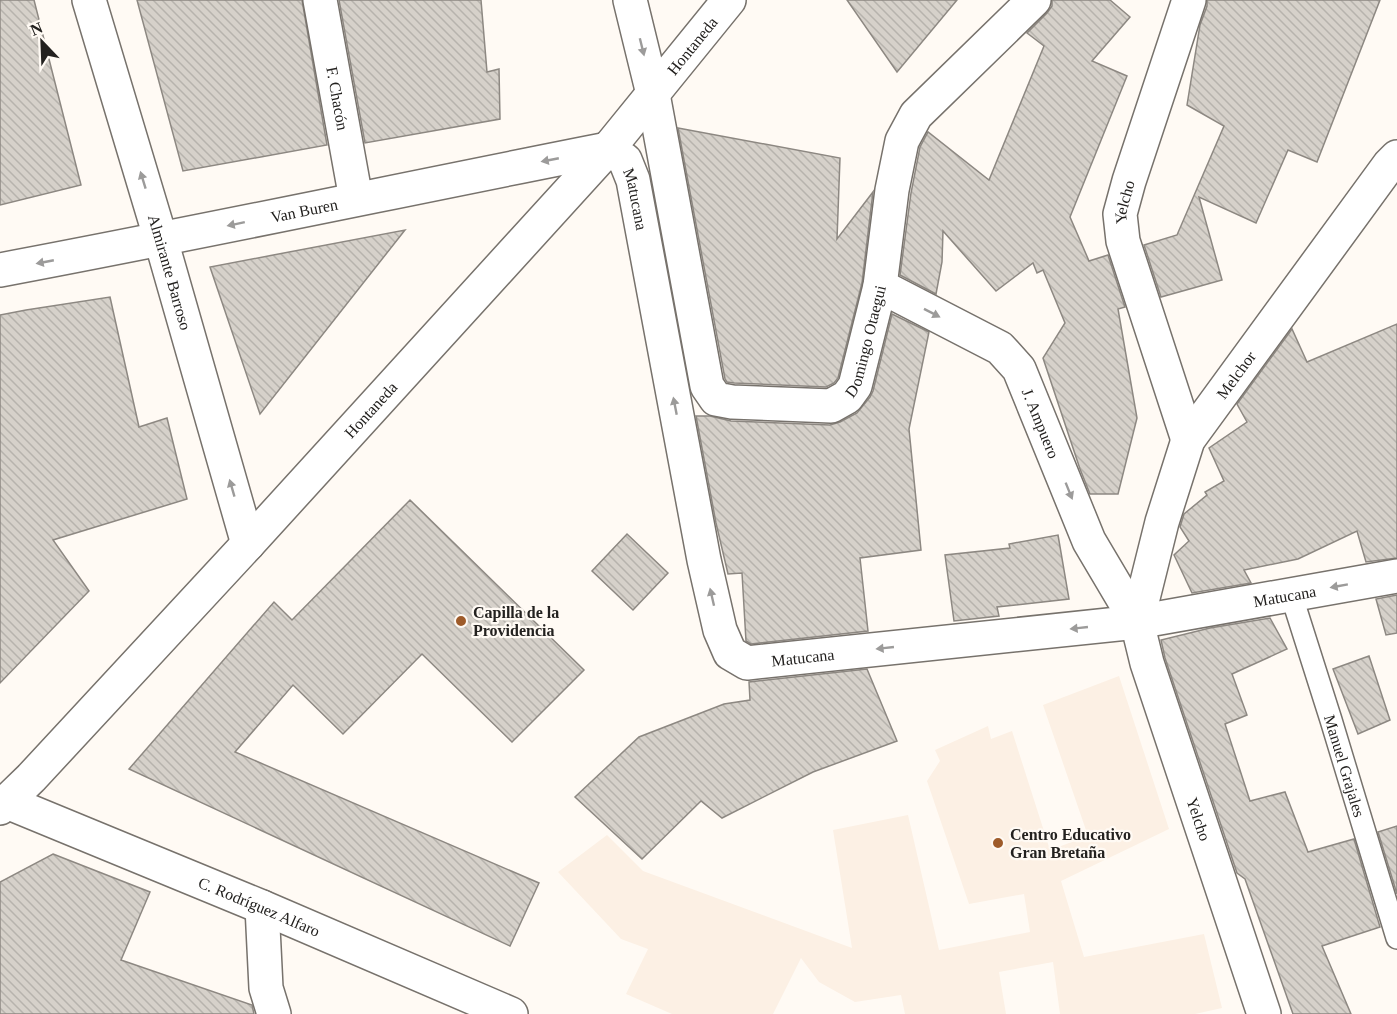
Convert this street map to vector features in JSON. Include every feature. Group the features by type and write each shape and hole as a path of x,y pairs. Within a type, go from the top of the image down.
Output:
{"street":[{"name":"Almirante Barroso","path":"89,0 248,544"},
{"name":"F. Chacón","path":"320,0 356,199"},
{"path":"630,0 653,94"},
{"name":"Hontaneda","path":"3,805 248,544 608,148 729,0"},
{"name":"Domingo Otaegui","path":"653,94 707,386 716,399 732,402 831,406 847,397 855,386 880,286 892,190 902,141 916,115 1034,0"},
{"name":"Yelcho","path":"1188,440 1123,241 1120,214 1189,0"},
{"name":"Van Buren","path":"0,270 161,240 608,148"},
{"name":"Matucana","path":"608,148 625,160 633,180 704,560 720,630 730,653 747,663 1137,622 1397,576"},
{"name":"Melchor","path":"1137,622 1157,541 1188,440 1397,157"},
{"name":"J. Ampuero","path":"880,286 1000,348 1019,369 1089,541 1137,622"},
{"name":"Yelcho","path":"1137,622 1147,663 1264,1014"},
{"name":"C. Rodríguez Alfaro","path":"3,805 262,907 511,1014"},
{"path":"262,907 266,988 274,1014"}],"lane":[{"name":"Manuel Grajales","path":"1291,594 1397,938"}],"shaded area":[{"name":"Centro Educativo Gran Bretaña","path":"1119,676 1169,829 1061,881 1084,957 1204,934 1222,1008 1195,1014 1060,1014 1053,962 999,972 1006,1014 905,1014 901,995 855,1002 819,982 801,958 773,1014 672,1014 626,994 648,949 621,939 558,872 607,835 643,871 852,948 833,830 908,815 939,950 1030,932 1024,894 969,904 927,781 940,761 935,750 988,726 991,739 1012,731 1050,850 1088,836 1043,705"}],"building":[{"path":"0,0 34,0 81,185 0,205"},
{"path":"137,0 302,0 327,145 183,171"},
{"path":"339,0 481,0 487,72 499,69 500,119 365,143"},
{"path":"847,0 957,0 897,72"},
{"path":"1052,0 1110,0 1130,17 1092,61 1127,76 1070,217 1089,261 1108,255 1125,307 1118,309 1137,418 1118,494 1090,494 1080,469 1043,358 1065,323 1043,270 1037,273 1033,263 996,291 943,231 942,262 936,294 900,275 920,147 928,132 989,180 1044,46 1027,33 1047,13 1052,6"},
{"path":"1207,0 1380,0 1317,162 1288,150 1256,223 1199,197 1222,280 1161,297 1144,245 1177,235 1224,126 1187,105 1200,25"},
{"path":"678,128 840,158 837,239 873,192 862,283 838,378 834,383 826,387 734,383 727,382 725,379"},
{"path":"405,230 260,414 210,267"},
{"path":"110,297 139,427 167,418 187,499 53,540 89,591 0,683 0,315"},
{"path":"892,314 929,332 909,429 921,550 860,558 868,631 751,644 746,641 742,573 728,574 696,416 710,416 731,421 830,425 840,422 857,413 873,391"},
{"path":"1397,324 1397,558 1366,562 1357,531 1298,559 1244,570 1251,583 1192,593 1174,555 1189,541 1180,527 1184,514 1207,495 1205,492 1224,481 1209,448 1247,422 1237,404 1292,329 1307,362"},
{"path":"410,500 584,670 512,742 422,654 343,734 293,685 235,752 539,883 510,946 129,769 274,602 292,620"},
{"path":"627,534 668,573 633,610 592,571"},
{"path":"1058,535 1069,599 997,607 999,616 954,621 945,555 1010,548 1009,544"},
{"path":"1397,595 1397,633 1386,635 1376,599"},
{"path":"1270,618 1287,649 1232,674 1247,715 1225,724 1250,801 1285,792 1308,852 1354,839 1380,927 1322,946 1351,1014 1293,1014 1245,879 1237,873 1161,640 1210,628"},
{"path":"1369,656 1390,720 1358,734 1333,669"},
{"path":"867,669 897,741 813,772 722,818 701,801 642,859 575,797 639,737 724,704 750,700 749,682"},
{"path":"1397,826 1397,894 1378,832"},
{"path":"53,854 150,892 121,960 252,1005 254,1014 0,1014 0,882"}],"place":[{"name":"Capilla de la Providencia","path":"461,621"},
{"name":"Centro Educativo Gran Bretaña","path":"998,843"}]}
